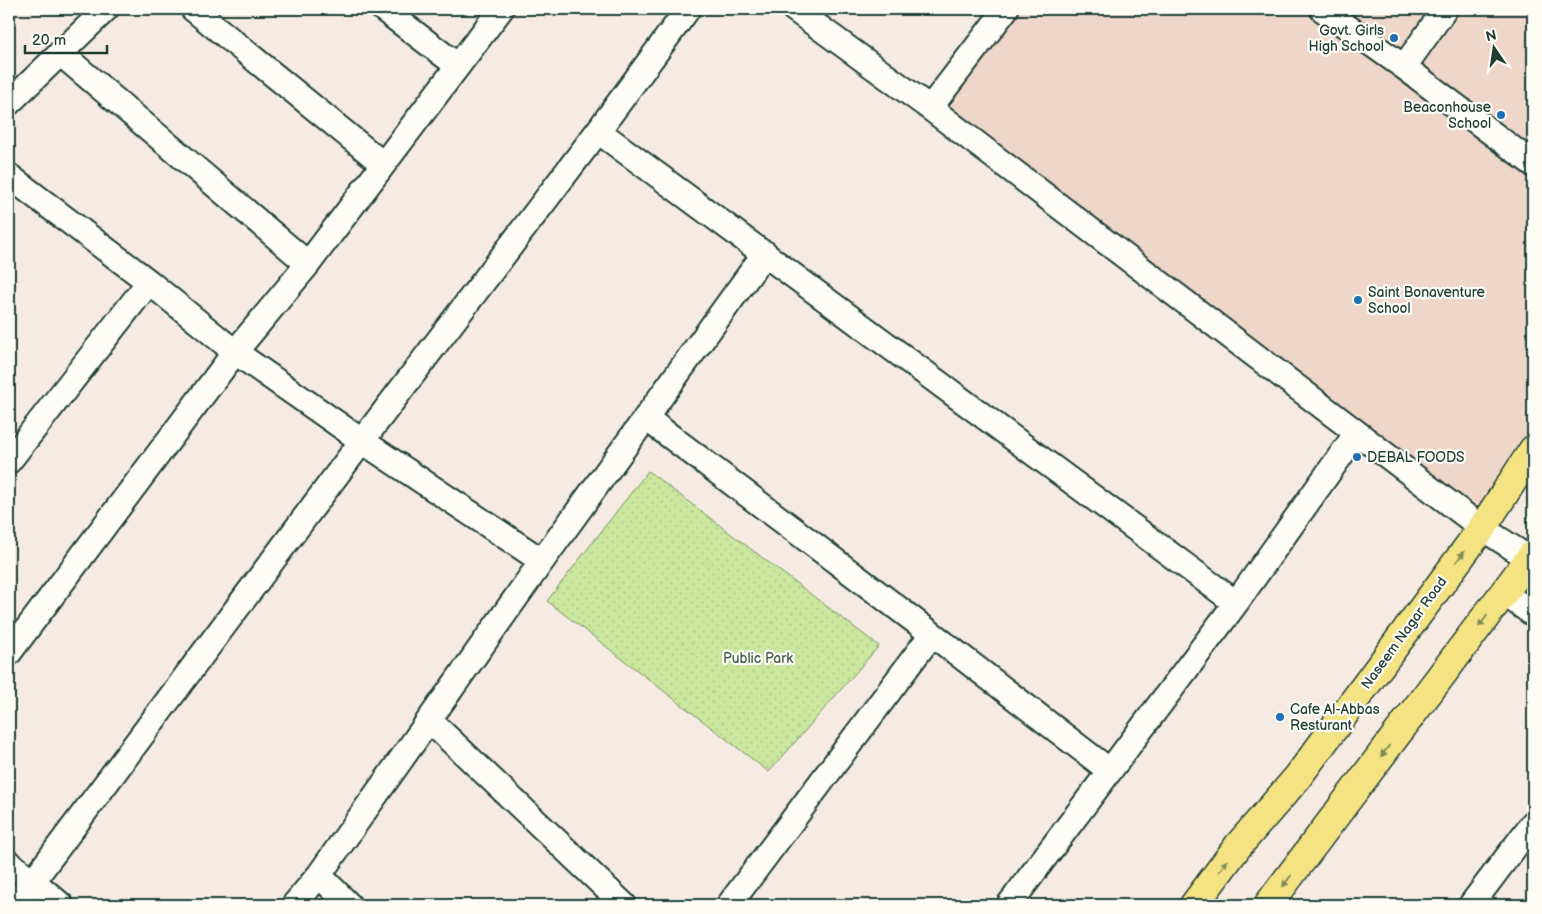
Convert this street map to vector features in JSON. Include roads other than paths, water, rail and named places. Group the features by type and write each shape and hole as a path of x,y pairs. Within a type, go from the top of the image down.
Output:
{"main road":[{"name":"Naseem Nagar Road","path":"1194,905 1238,846 1297,778 1482,528 1533,450"},
{"path":"1268,905 1532,557"}],"street":[{"path":"9,103 106,9"},
{"path":"193,9 383,164"},
{"path":"384,9 458,66"},
{"path":"9,653 235,352 308,264 501,9"},
{"path":"12,905 33,880 688,9"},
{"path":"794,9 930,108 1482,528 1532,557"},
{"path":"930,108 1006,9"},
{"path":"1322,9 1404,67 1533,164"},
{"path":"1404,67 1445,9"},
{"path":"60,53 308,264"},
{"path":"598,130 1236,603"},
{"path":"9,176 148,282 235,352 362,441 542,560"},
{"path":"294,905 319,875 542,560 765,253"},
{"path":"9,461 148,282"},
{"path":"646,418 1110,771"},
{"path":"1009,905 1236,603 1356,434"},
{"path":"1504,594 1533,614"},
{"path":"729,905 932,634"},
{"path":"429,720 624,905"},
{"path":"1471,905 1533,823"},
{"path":"9,863 33,880 61,905"},
{"path":"319,875 349,905"}],"place":[{"name":"Govt. Girls High School","path":"1394,38"},
{"name":"Beaconhouse School","path":"1501,115"},
{"name":"Saint Bonaventure School","path":"1358,300"},
{"name":"DEBAL FOODS","path":"1357,457"},
{"name":"Cafe Al-Abbas Resturant","path":"1280,717"}],"park label":[{"name":"Public Park","path":"758,658"}]}
